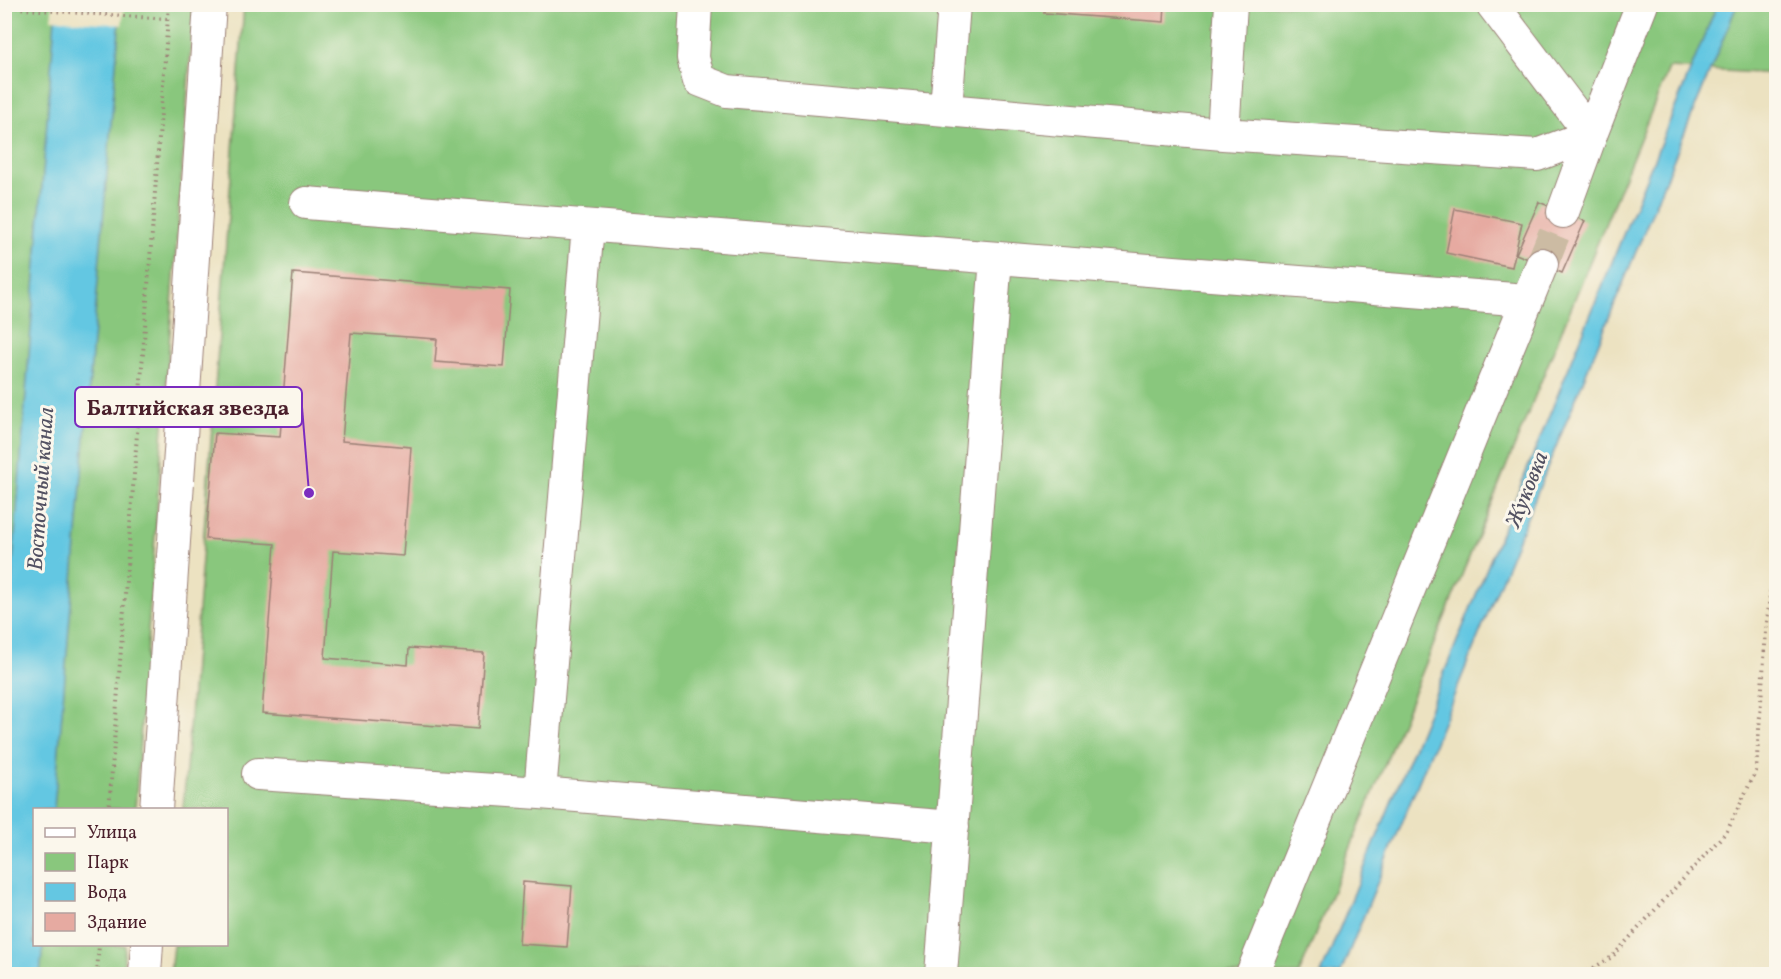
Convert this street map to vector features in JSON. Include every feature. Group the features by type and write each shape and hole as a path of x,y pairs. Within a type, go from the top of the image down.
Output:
{"lane":[{"path":"156,808 210,4"},
{"path":"696,4 693,58 699,80 727,91 1223,134 1537,155 1591,135"},
{"path":"946,109 954,4"},
{"path":"1223,134 1231,4"},
{"path":"1492,4 1591,135"},
{"path":"1563,212 1642,4"},
{"path":"306,203 1526,300"},
{"path":"540,793 588,226"},
{"path":"941,975 996,258"},
{"path":"1252,975 1542,264"},
{"path":"258,774 540,793 953,826"},
{"path":"145,975 147,946"}],"path":[{"path":"109,808 169,4"},
{"path":"4,5 25,9 168,19"},
{"path":"1583,975 1612,957 1727,831 1756,771 1766,632 1776,540"},
{"path":"97,975 99,946"}],"green space":[{"path":"5,5 194,5 135,808 33,808 33,946 125,946 123,974 5,974"},
{"path":"244,5 1776,5 1776,74 1669,68 1299,974 170,974 173,946 228,946 228,808 183,808"}],"water":[{"name":"Восточный канал","path":"56,5 121,5 54,808 33,808 33,946 43,946 40,974 4,974 5,664"},
{"name":"Жуковка","path":"1717,5 1737,5 1340,974 1321,974"}],"pier":[{"path":"53,4 124,10 122,25 51,19"}],"building":[{"path":"1044,4 1165,4 1164,22 1044,13"},
{"path":"1539,202 1585,221 1562,273 1516,254"},
{"path":"1455,209 1522,223 1512,267 1446,253"},
{"path":"293,273 510,290 504,367 435,362 437,339 351,333 342,441 411,447 403,556 333,551 325,658 408,665 409,648 484,653 478,729 262,713 275,544 206,539 215,433 280,437"},
{"path":"523,882 572,886 567,947 519,944"}],"tunnel":[{"path":"1542,264 1563,212"}],"place":[{"name":"Балтийская звезда","path":"309,493"}]}
